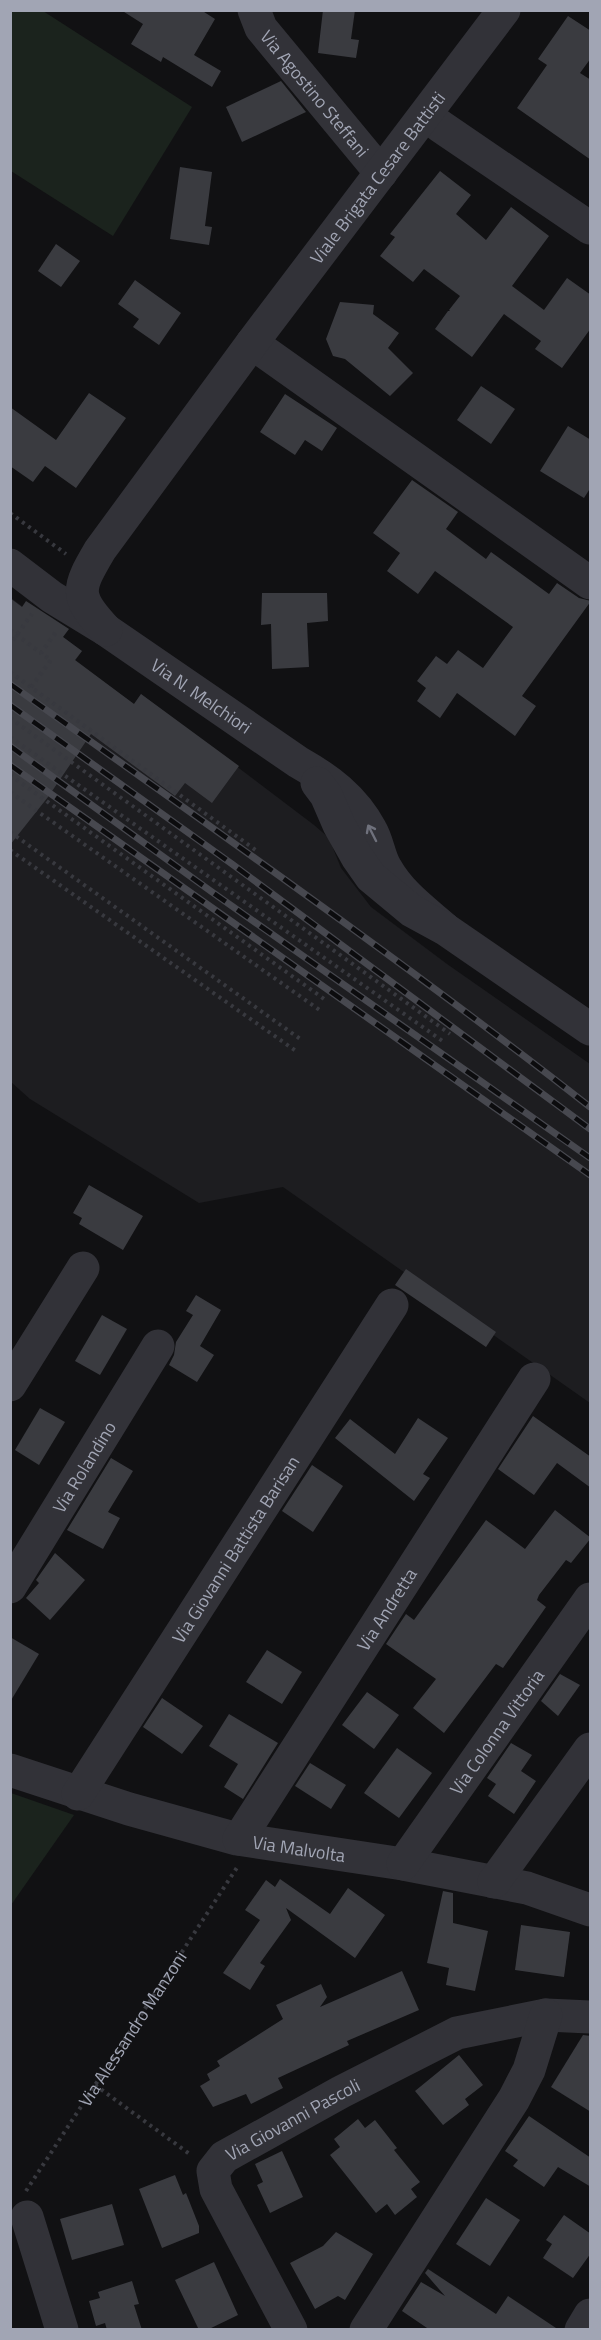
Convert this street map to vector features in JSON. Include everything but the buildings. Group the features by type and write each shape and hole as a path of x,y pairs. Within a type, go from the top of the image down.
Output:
{"street":[{"name":"Via Agostino Steffani","path":"254,10 261,28 381,173"},
{"name":"Viale Brigata Cesare Battisti","path":"76,569 100,550 252,343 504,10"},
{"path":"426,115 591,228"},
{"path":"252,343 591,583"},
{"name":"Via N. Melchiori","path":"14,567 43,579 76,569 86,606 106,630"},
{"name":"Via N. Melchiori","path":"14,567 52,597 106,630 297,762 328,779 349,798 371,829 385,867 404,894 444,928 591,1029"},
{"path":"10,1385 83,1268"},
{"name":"Via Giovanni Battista Barisan","path":"78,1794 392,1305"},
{"name":"Via Rolandino","path":"10,1587 158,1346"},
{"name":"Via Andretta","path":"241,1850 534,1379"},
{"name":"Via Colonna Vittoria","path":"403,1864 591,1599"},
{"path":"494,1882 591,1749"},
{"name":"Via Malvolta","path":"10,1770 241,1850 403,1864 527,1888 591,1910"},
{"path":"366,2330 514,2099 529,2070 546,2015"},
{"name":"Via Giovanni Pascoli","path":"291,2330 216,2189 213,2171 230,2151 457,2032 546,2015 591,2017"},
{"path":"24,2207 62,2330"},
{"path":"581,2330 591,2315"}],"path":[{"path":"10,513 76,569"},
{"path":"13,640 35,610"},
{"path":"41,652 60,627"},
{"path":"10,630 51,660 31,687"},
{"path":"10,672 257,851"},
{"path":"10,718 450,1034"},
{"path":"10,737 444,1042"},
{"path":"10,775 327,1001"},
{"path":"10,792 321,1011"},
{"path":"10,832 303,1041"},
{"path":"10,850 296,1052"},
{"name":"Via Alessandro Manzoni","path":"24,2207 95,2085 241,1850"},
{"path":"95,2085 213,2171"}],"shaded area":[{"path":"10,11 43,11 192,107 113,236 11,171"},
{"path":"11,598 82,651 75,661 134,704 141,694 314,825 329,838 341,868 371,907 447,964 590,1064 590,1403 283,1187 199,1203 30,1099 11,1082"},
{"path":"10,1793 74,1815 11,1905"}],"railway":[{"path":"10,684 375,945 590,1107"},
{"path":"10,705 232,864 590,1129"},
{"path":"10,746 212,892 590,1158"},
{"path":"10,765 590,1175"}]}
